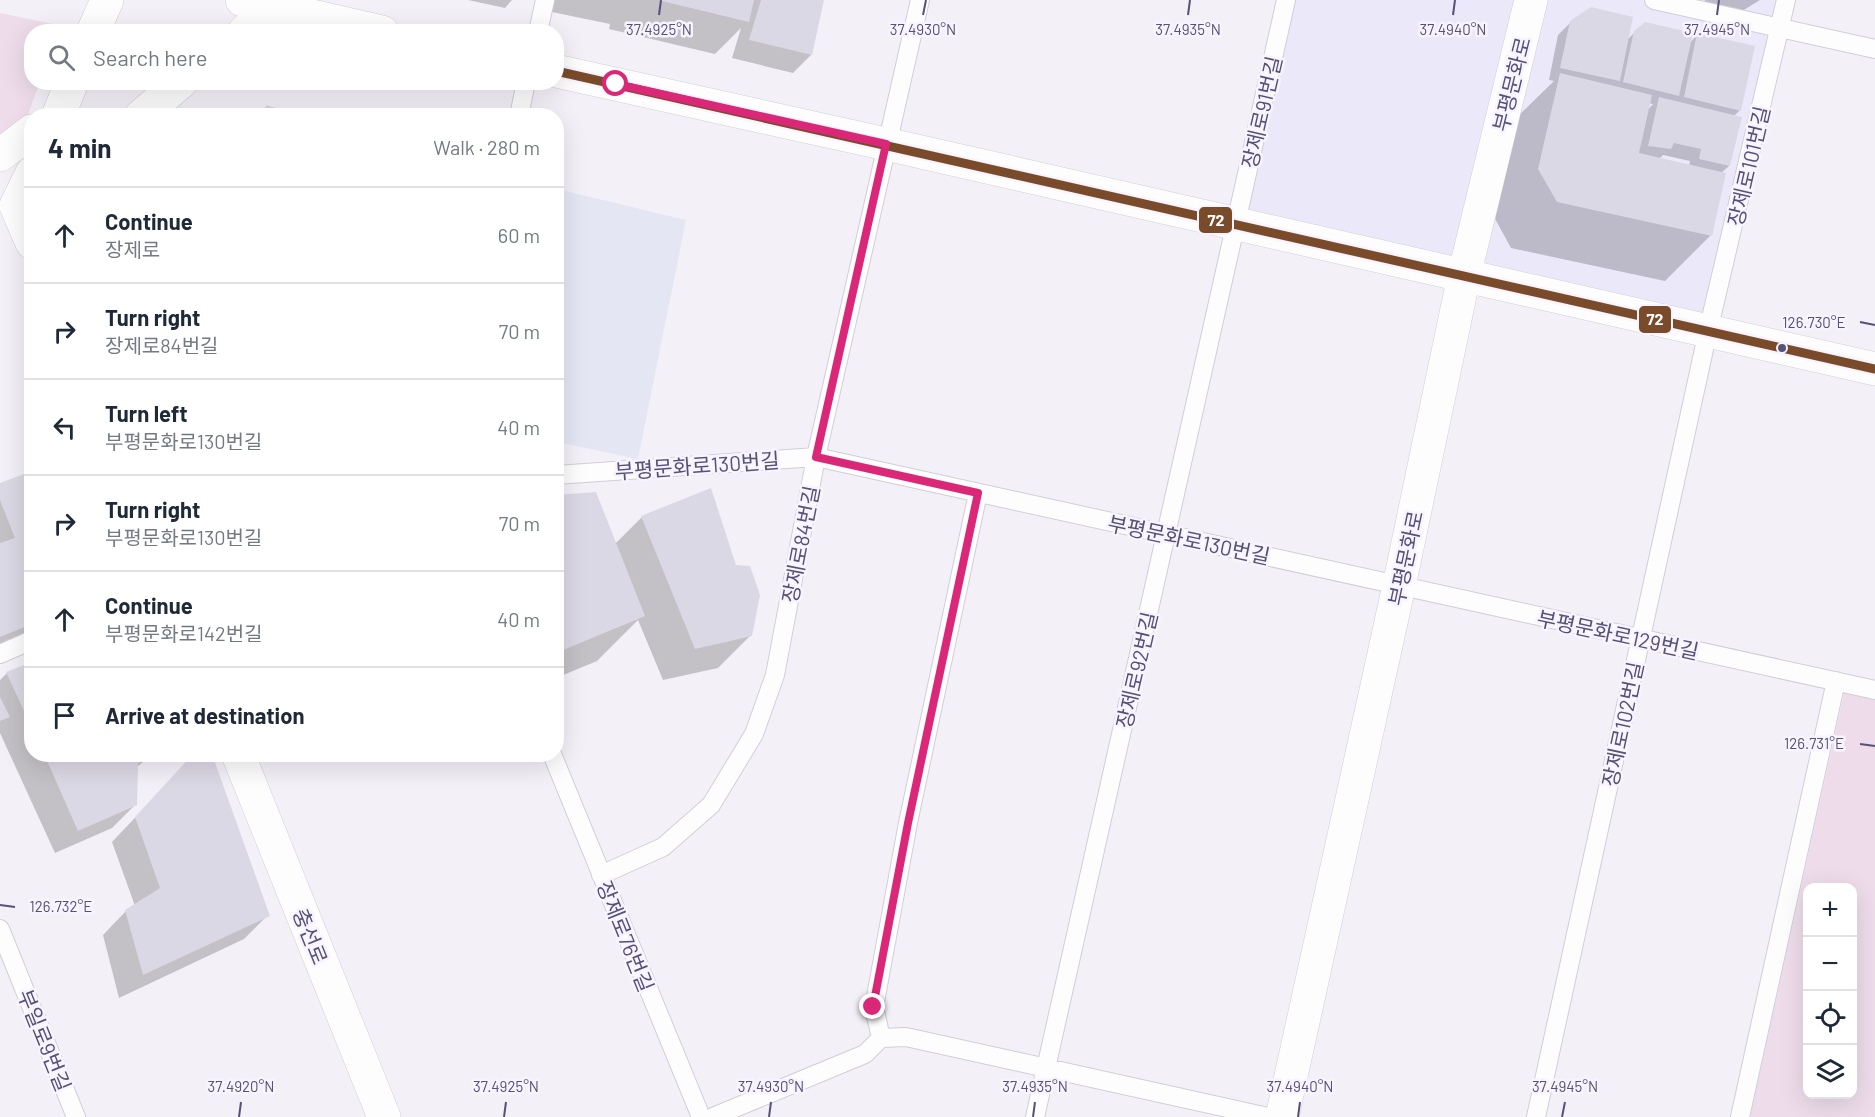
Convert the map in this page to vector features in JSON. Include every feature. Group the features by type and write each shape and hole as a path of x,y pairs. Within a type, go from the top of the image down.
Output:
{"street":[{"path":"96,24 107,0"},
{"path":"242,0 273,4 351,24"},
{"name":"부평문화로","path":"1282,1117 1400,586 1464,276 1532,0"},
{"path":"252,24 273,4"},
{"path":"564,73 1875,369"},
{"path":"151,108 172,90"},
{"path":"0,155 24,137"},
{"path":"24,187 16,201 24,222"},
{"name":"충선로","path":"241,762 384,1117"}],"lane":[{"path":"540,24 545,0"},
{"name":"장제로84번길","path":"602,875 663,847 711,805 754,734 775,675 816,457 920,0"},
{"name":"장제로91번길","path":"1236,224 1286,0"},
{"path":"1654,0 1875,49"},
{"name":"장제로101번길","path":"1708,331 1786,0"},
{"path":"521,108 524,90"},
{"name":"장제로92번길","path":"1035,1117 1236,224"},
{"name":"장제로102번길","path":"1536,1117 1708,331"},
{"name":"부평문화로130번길","path":"564,474 816,457 1400,586"},
{"path":"881,1038 873,1007 908,823 978,493"},
{"name":"부평문화로129번길","path":"1400,586 1875,690"},
{"path":"0,654 24,644"},
{"path":"1740,1117 1836,681"},
{"name":"장제로76번길","path":"555,762 700,1117"},
{"name":"부일로9번길","path":"0,929 76,1117"},
{"path":"713,1117 865,1054 881,1038 906,1037 1268,1117"}],"shaded area":[{"path":"1286,0 1781,0 1708,331 1236,224"},
{"path":"0,13 53,24 24,24 24,90 37,90 30,108 24,108 24,123 0,141"},
{"path":"564,191 686,220 638,459 564,443"},
{"path":"1844,693 1875,700 1875,1117 1750,1117"}],"building":[{"path":"658,0 754,0 749,22"},
{"path":"761,0 824,0 812,55 749,40"},
{"path":"1591,7 1633,17 1620,81 1560,68 1570,21"},
{"path":"1645,22 1693,33 1679,96 1623,82 1634,31"},
{"path":"1697,33 1755,46 1741,111 1684,97"},
{"path":"1560,73 1652,95 1639,153 1726,173 1712,236 1557,202 1538,169"},
{"path":"1659,97 1742,117 1730,166 1699,159 1701,149 1674,143 1671,149 1648,146"},
{"path":"24,474 24,627 0,637 0,543 15,538 0,500 0,483"},
{"path":"711,488 736,565 750,566 760,595 752,636 695,649 641,516"},
{"path":"596,492 645,616 564,650 564,494"},
{"path":"24,665 24,711 6,672"},
{"path":"0,697 10,717 0,721"},
{"path":"48,762 140,762 138,764 137,805 78,831"},
{"path":"186,762 215,762 270,916 143,975 125,910 160,888 135,817"}],"transit line":[{"name":"72","path":"564,73 1875,369"}],"route":[{"path":"616,84 886,144 816,457 978,493 908,823 873,1007"}]}
